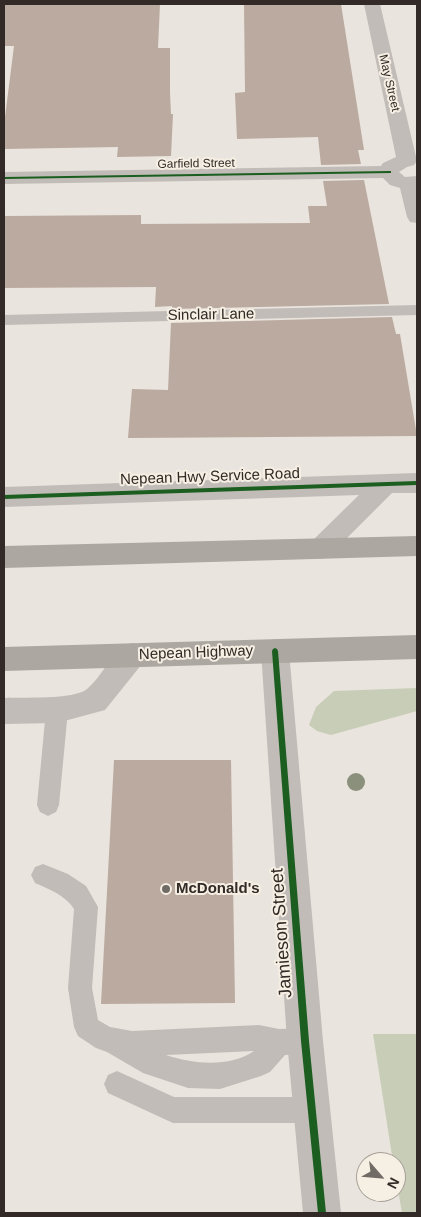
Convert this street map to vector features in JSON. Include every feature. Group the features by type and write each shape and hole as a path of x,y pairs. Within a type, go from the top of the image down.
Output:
{"highway":[{"path":"4,557 417,546"},
{"name":"Nepean Highway","path":"4,659 417,646"}],"street":[{"name":"May Street","path":"372,4 412,163"},
{"path":"412,163 392,165 389,172 398,182 413,183 417,217"},
{"name":"Garfield Street","path":"4,178 389,172"},
{"name":"Nepean Hwy Service Road","path":"4,497 417,483"},
{"path":"321,548 386,484"},
{"name":"Jamieson Street","path":"275,651 292,1041 312,1110 322,1213"},
{"path":"4,711 56,710 95,701 132,655"}],"lane":[{"name":"Sinclair Lane","path":"4,320 417,310"},
{"path":"48,805 56,710"},
{"path":"43,876 60,882 78,894 86,907 80,988 87,1027 105,1039 152,1064 188,1075 220,1076 261,1063 292,1041"},
{"path":"105,1039 132,1044 259,1038 292,1041"},
{"path":"117,1084 173,1110 241,1112 312,1110"}],"green space":[{"path":"417,688 417,711 331,735 317,731 309,725 316,707 334,691"},
{"path":"373,1034 417,1034 417,1213 402,1213 400,1202 406,1202 406,1152 391,1152"}],"building":[{"path":"4,4 160,4 158,48 170,48 170,93 171,114 173,114 171,156 117,157 118,147 4,149 4,125 14,46 4,46"},
{"path":"244,4 341,4 364,150 358,150 361,164 321,165 318,137 237,139 235,93 245,92"},
{"path":"364,180 389,304 172,309 172,306 155,307 156,287 4,288 4,216 141,215 141,224 310,223 308,206 327,206 323,181"},
{"path":"392,317 396,334 400,334 417,436 128,438 132,389 168,390 171,323"},
{"path":"114,760 231,760 235,1003 101,1004"}],"cycle path":[{"path":"4,178 389,172"},
{"path":"4,497 417,483"},
{"path":"275,651 305,1041 322,1213"}],"place":[{"name":"McDonald's","path":"166,889"}]}
